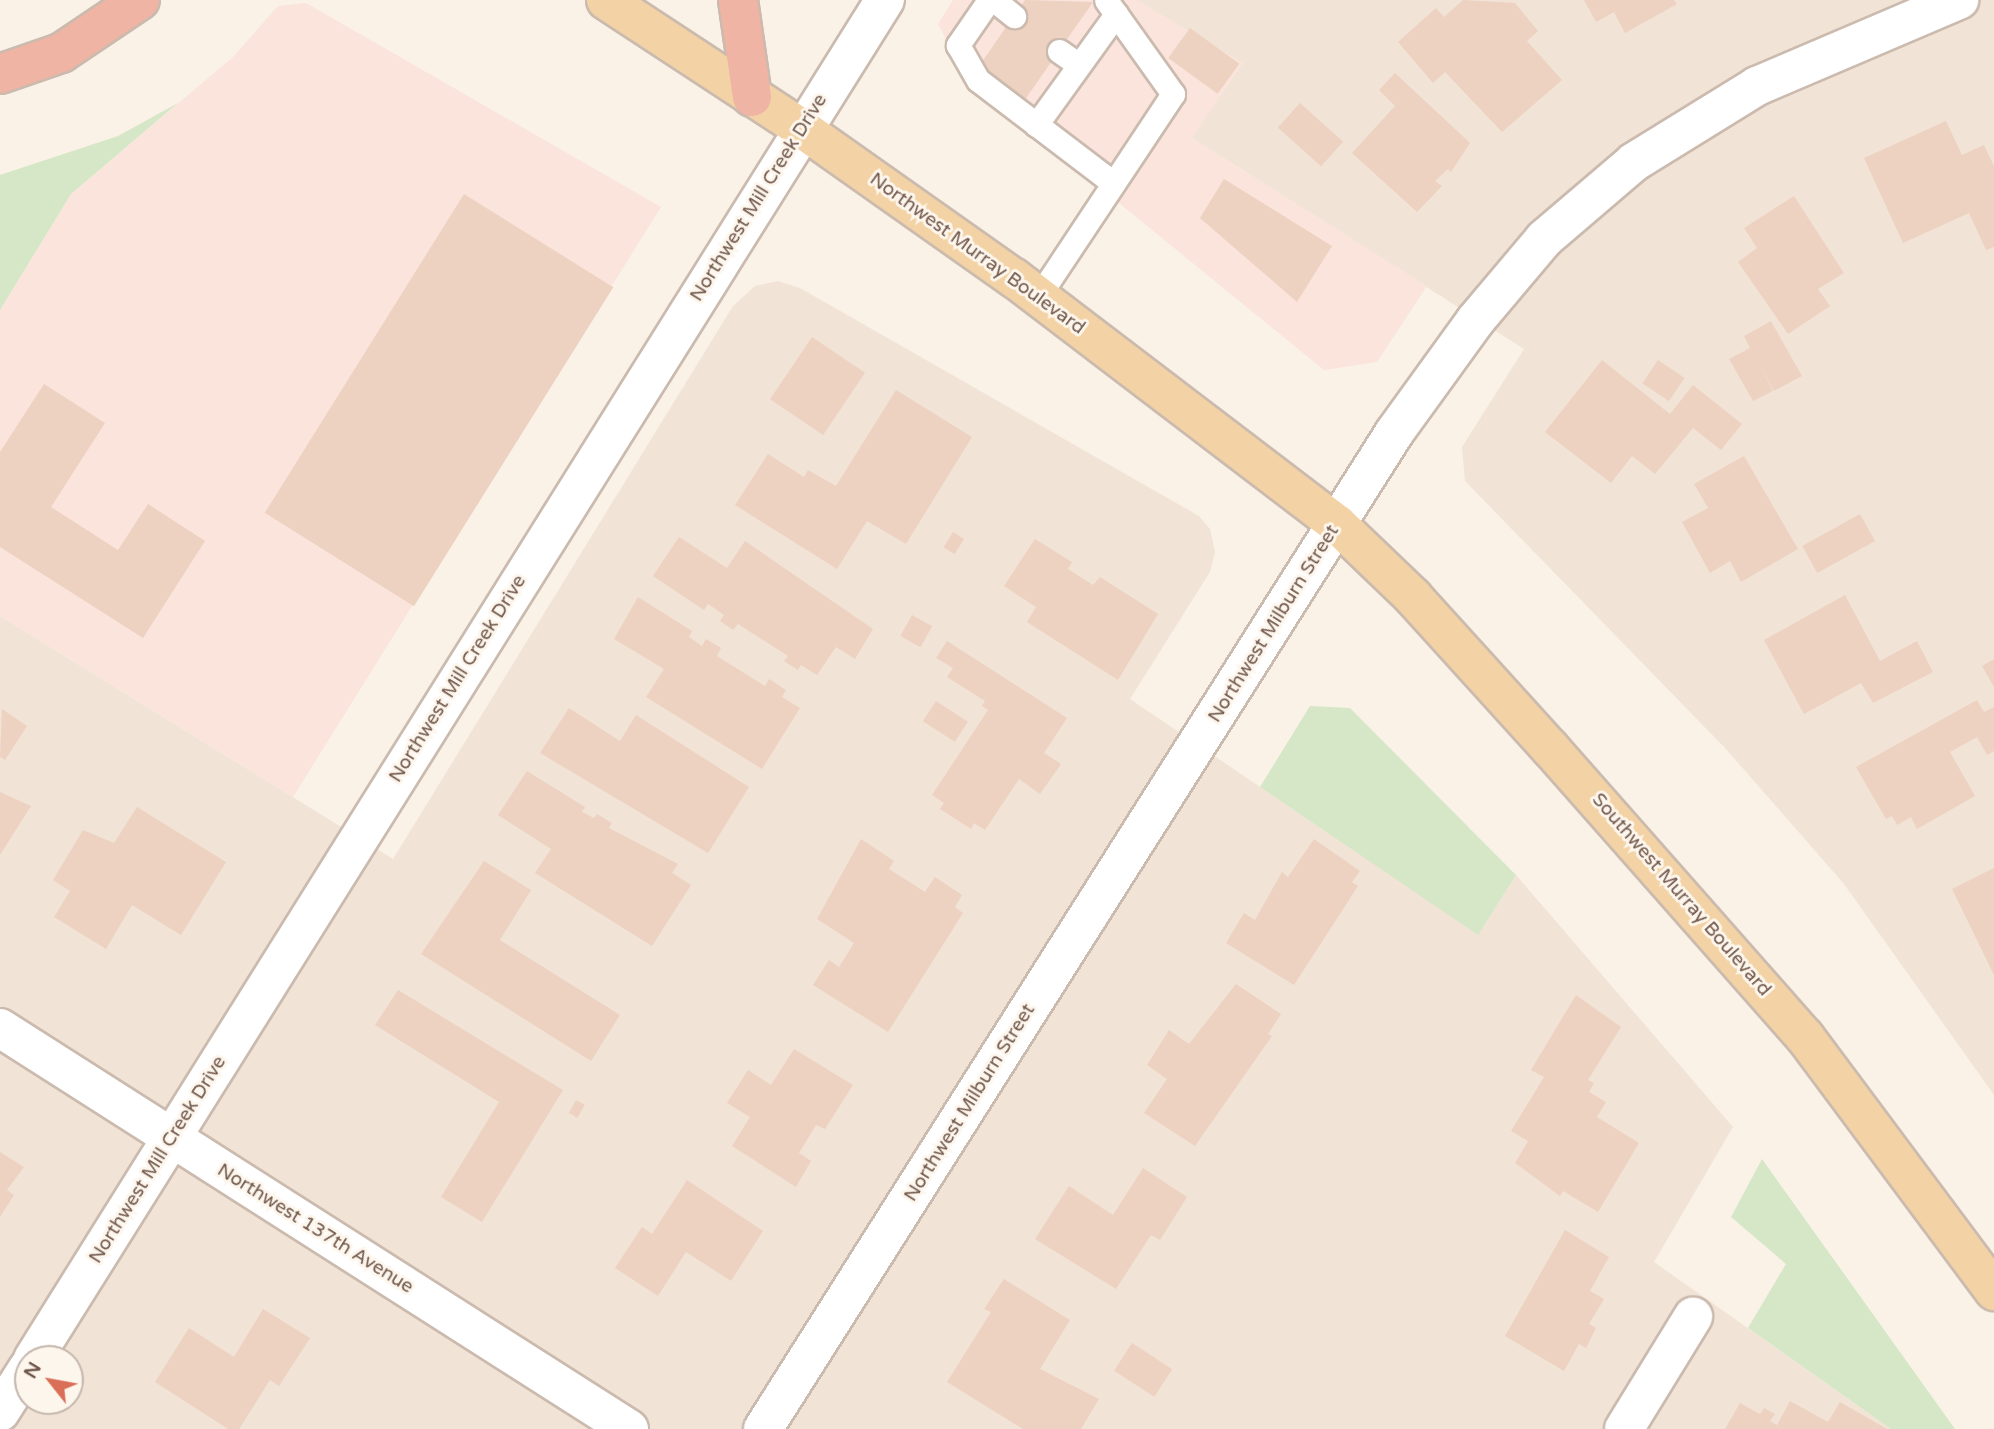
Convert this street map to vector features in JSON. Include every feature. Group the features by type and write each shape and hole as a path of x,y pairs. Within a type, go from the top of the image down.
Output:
{"highway":[{"path":"0,74 61,53 140,0"},
{"path":"738,0 752,97"}],"main road":[{"name":"Northwest Murray Boulevard","path":"606,0 801,128 1038,297 1337,524"},
{"name":"Southwest Murray Boulevard","path":"1337,524 1450,637 1805,1037 1994,1291"}],"street":[{"name":"Northwest Mill Creek Drive","path":"42,1345 801,128 886,0"},
{"name":"Northwest Milburn Street","path":"763,1429 1394,433 1475,321 1544,239 1634,162 1757,86 1959,0"},
{"name":"Northwest 137th Avenue","path":"0,1028 629,1429"},
{"path":"1624,1429 1693,1317"},
{"path":"0,1412 14,1390"}],"lane":[{"path":"1014,16 992,0 958,45 978,80 1113,183"},
{"path":"1036,125 1079,65 1111,7 1173,94 1038,297"},
{"path":"1059,51 1079,65"}],"shaded area":[{"path":"953,0 1137,0 1243,63 1192,138 1427,286 1377,362 1324,370 968,80 938,24"},
{"path":"1129,0 1994,0 1994,1095 1844,884 1725,748 1465,481 1462,447 1524,349 1192,138"},
{"path":"306,3 661,207 293,797 0,616 0,310 71,194 233,57 278,6"},
{"path":"778,281 800,288 1199,516 1210,529 1215,552 1210,572 1130,699 1478,934 1516,875 1733,1127 1654,1262 1891,1429 0,1429 0,616 393,859 733,306 755,286"}],"green space":[{"path":"178,103 71,194 0,310 0,175 118,136"},
{"path":"1310,706 1350,708 1516,875 1478,935 1260,787"},
{"path":"1762,1159 1955,1429 1891,1429 1748,1328 1786,1264 1731,1217"}],"building":[{"path":"1025,0 1093,2 1024,101 977,69"},
{"path":"1463,0 1515,3 1538,31 1527,41 1562,80 1502,132 1445,72 1433,83 1398,42 1436,8 1444,17"},
{"path":"1584,0 1674,0 1677,4 1625,33 1614,12 1596,22"},
{"path":"1190,28 1239,64 1218,94 1168,58"},
{"path":"1395,73 1470,143 1451,172 1448,169 1435,181 1442,186 1417,212 1352,153 1395,106 1379,90"},
{"path":"1300,103 1343,142 1321,166 1278,128"},
{"path":"1946,121 1962,155 1984,145 1994,166 1994,247 1986,250 1969,213 1903,243 1864,158"},
{"path":"1224,179 1332,246 1297,302 1200,218"},
{"path":"464,194 613,287 414,606 265,513"},
{"path":"1794,196 1844,273 1818,289 1830,306 1788,334 1738,262 1757,248 1744,228"},
{"path":"1771,321 1802,376 1774,391 1759,364 1773,391 1753,401 1729,359 1750,348 1744,336"},
{"path":"812,337 865,373 823,435 770,399"},
{"path":"1602,360 1670,414 1693,385 1742,424 1721,450 1693,428 1655,474 1632,456 1611,483 1545,432"},
{"path":"1658,360 1685,378 1669,401 1642,383"},
{"path":"44,384 105,423 51,507 118,550 148,504 205,541 143,638 0,547 0,452"},
{"path":"896,390 972,437 906,544 867,521 837,569 735,505 768,454 804,477 808,470 836,486"},
{"path":"1744,456 1798,549 1741,582 1730,561 1710,573 1682,522 1708,508 1694,484"},
{"path":"1860,514 1875,541 1817,573 1802,546"},
{"path":"953,532 964,539 954,554 943,547"},
{"path":"679,537 727,568 745,541 873,629 855,659 836,647 817,675 801,665 798,670 784,661 788,656 738,624 733,630 720,621 724,615 708,604 704,610 653,576"},
{"path":"1035,539 1072,562 1068,569 1093,585 1100,577 1158,614 1118,680 1027,622 1036,607 1004,586"},
{"path":"1845,595 1880,661 1917,641 1933,672 1873,703 1861,683 1804,714 1764,640"},
{"path":"638,597 692,631 689,637 702,646 706,639 721,648 717,656 765,686 769,679 786,690 782,697 800,708 762,769 646,697 664,669 614,639"},
{"path":"912,615 932,626 920,647 900,636"},
{"path":"947,641 1067,718 1044,753 1061,764 1040,794 1019,779 985,830 974,823 971,829 940,809 944,803 932,795 988,710 982,706 985,701 947,677 953,668 936,658"},
{"path":"1994,659 1994,687 1982,666"},
{"path":"1977,700 1984,712 1994,707 1994,751 1987,755 1977,737 1950,752 1975,796 1917,829 1911,817 1897,825 1892,816 1886,819 1856,767"},
{"path":"936,701 968,722 955,742 923,721"},
{"path":"569,708 620,741 636,715 749,787 708,853 540,753"},
{"path":"2,709 27,726 5,760 0,757"},
{"path":"527,771 585,807 582,812 594,818 597,814 612,823 609,828 678,864 672,873 691,885 652,946 535,873 551,849 498,815"},
{"path":"0,792 31,806 0,855"},
{"path":"137,807 226,862 181,935 132,905 106,949 54,917 70,891 53,880 83,830 114,843"},
{"path":"861,839 894,861 889,869 925,892 935,877 962,895 955,907 963,913 888,1032 813,985 829,960 839,967 854,943 817,919"},
{"path":"1314,839 1360,871 1352,882 1358,886 1294,985 1226,943 1244,913 1255,920 1282,872 1288,877"},
{"path":"484,861 531,890 500,940 620,1015 591,1061 421,954"},
{"path":"1994,868 1994,975 1952,889"},
{"path":"1236,984 1281,1014 1268,1034 1272,1036 1195,1146 1144,1113 1167,1079 1147,1065 1169,1030 1189,1044"},
{"path":"398,990 563,1090 482,1222 441,1197 499,1102 375,1025"},
{"path":"1576,995 1621,1027 1588,1080 1594,1083 1589,1092 1606,1102 1597,1117 1639,1143 1598,1212 1563,1191 1560,1196 1515,1163 1528,1141 1511,1131 1544,1077 1531,1070"},
{"path":"794,1049 853,1085 825,1129 816,1125 799,1153 811,1161 796,1187 732,1146 750,1117 727,1103 748,1070 771,1085"},
{"path":"576,1100 585,1105 577,1118 569,1113"},
{"path":"0,1152 24,1167 7,1190 14,1195 0,1217"},
{"path":"1143,1168 1187,1197 1160,1240 1151,1235 1116,1289 1035,1239 1069,1186 1113,1215"},
{"path":"687,1180 763,1231 731,1281 686,1252 658,1296 615,1268 642,1227 652,1234"},
{"path":"1565,1230 1609,1257 1590,1291 1604,1299 1589,1324 1596,1328 1586,1348 1579,1344 1564,1371 1505,1336"},
{"path":"1004,1279 1070,1320 1040,1369 1099,1399 1081,1429 1023,1429 947,1382 991,1312 984,1309"},
{"path":"263,1309 310,1338 279,1386 270,1380 239,1429 228,1429 155,1382 189,1328 234,1357"},
{"path":"1132,1343 1172,1369 1154,1397 1114,1371"},
{"path":"1790,1401 1828,1422 1840,1402 1887,1429 1725,1429 1740,1403 1760,1414 1764,1408 1775,1414 1770,1421 1777,1425"}]}
